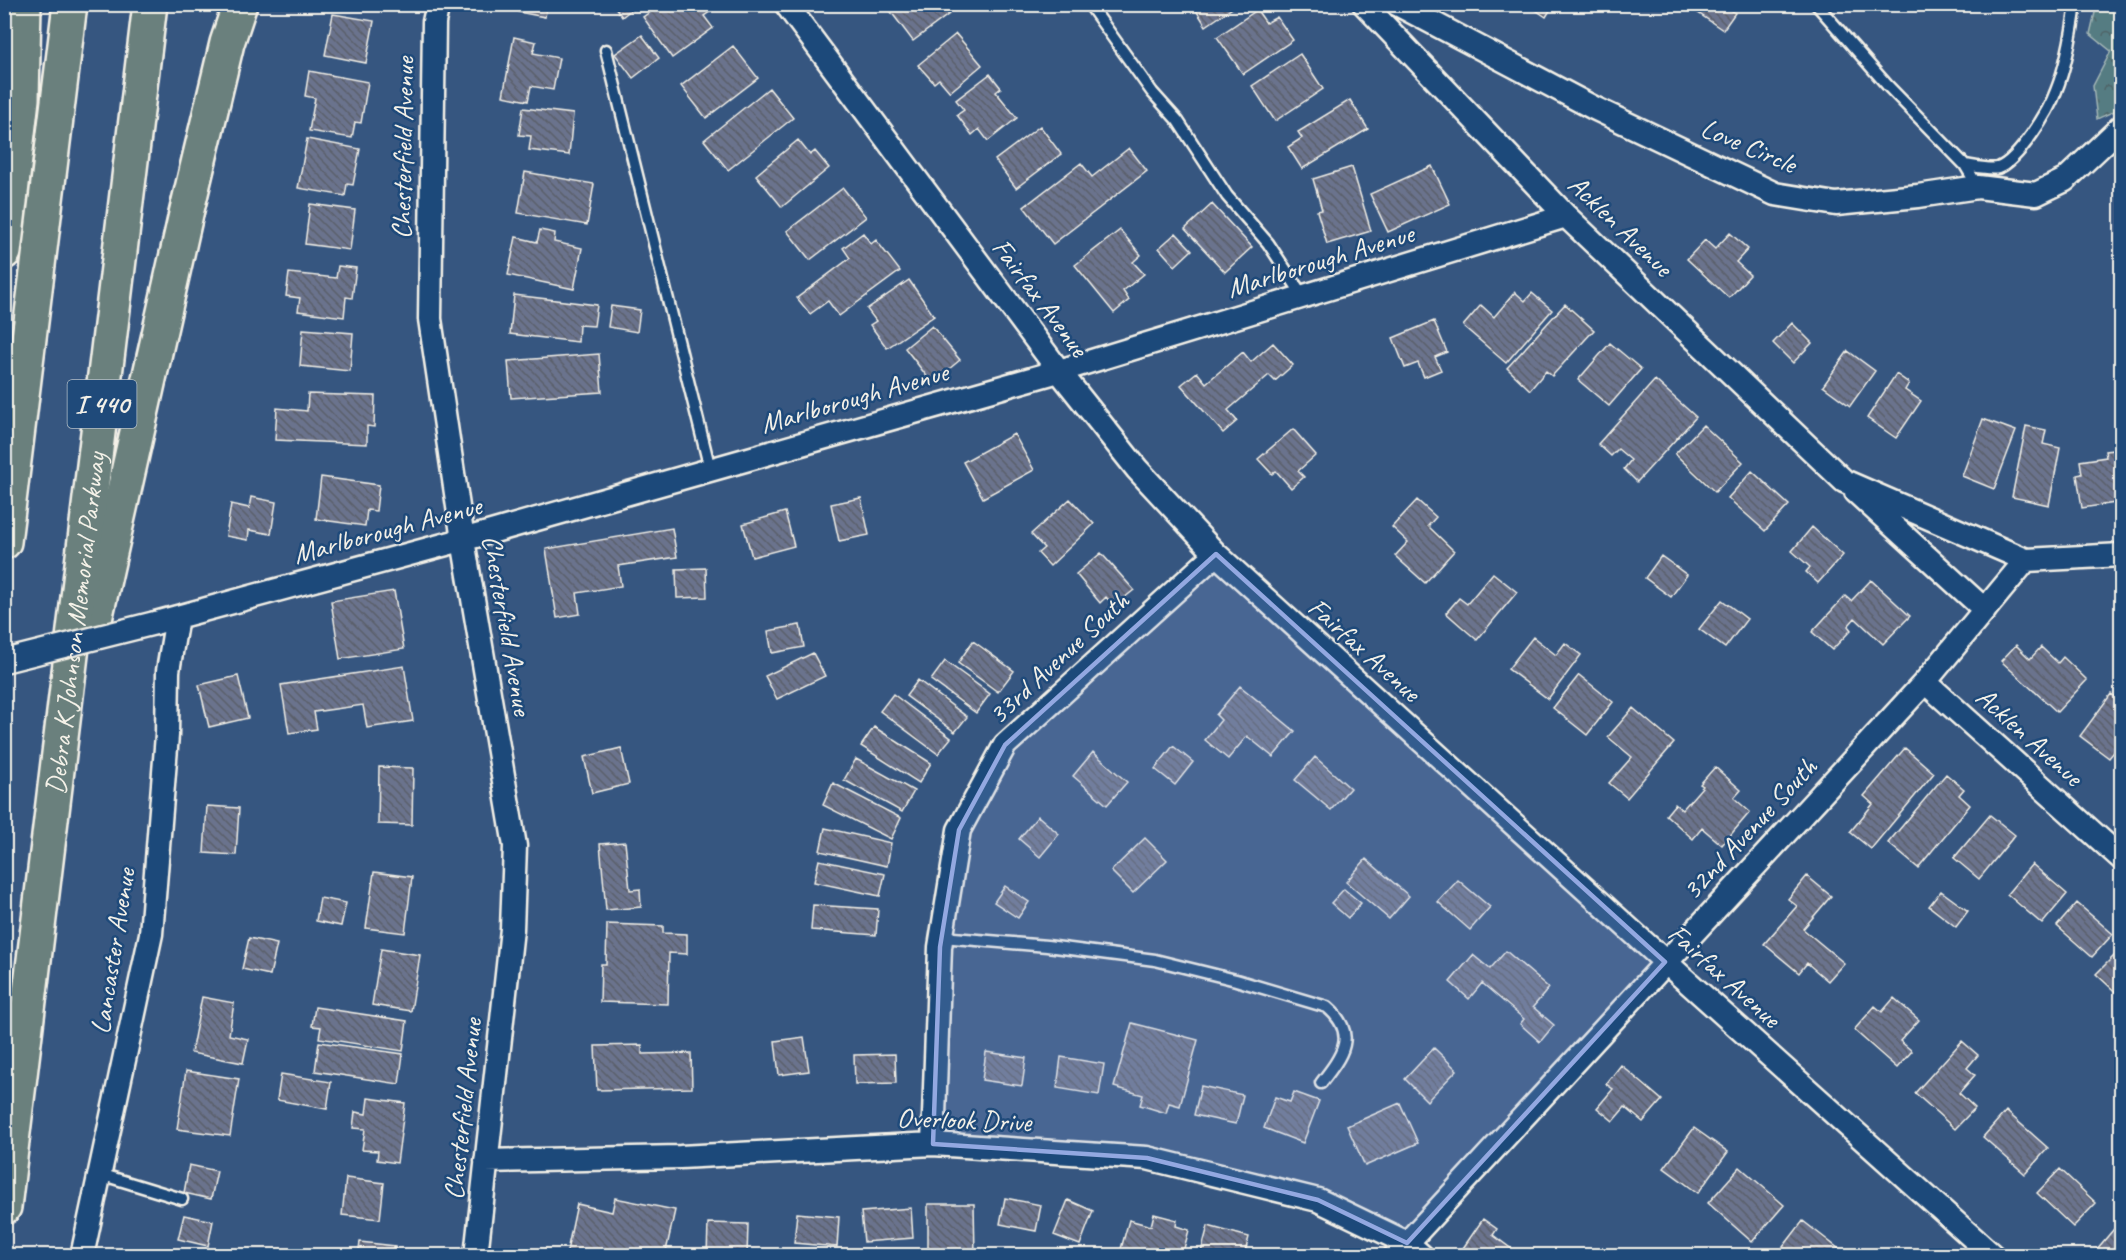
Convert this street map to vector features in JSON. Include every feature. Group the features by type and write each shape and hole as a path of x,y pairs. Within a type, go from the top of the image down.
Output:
{"highway":[{"path":"4,252 22,99 24,4"},
{"path":"4,542 70,4"},
{"name":"Debra K Johnson Memorial Parkway","path":"4,1207 150,4"},
{"path":"53,804 186,214 227,43 240,4"}],"street":[{"name":"Chesterfield Avenue","path":"438,4 434,22 430,319 463,540 515,846 512,929 476,1256"},
{"name":"Fairfax Avenue","path":"786,4 1059,371 1137,469 1216,554 1993,1256"},
{"name":"Acklen Avenue","path":"1364,4 1566,216 1844,481 1984,610"},
{"name":"Love Circle","path":"1397,4 1594,108 1775,194 1836,204 1918,196 1978,187 2036,194 2065,180 2121,126"},
{"name":"Marlborough Avenue","path":"4,661 463,540 1059,371 1566,216"},
{"name":"Acklen Avenue","path":"1844,481 2026,560"},
{"name":"33rd Avenue South","path":"933,1144 940,947 959,830 1005,745 1216,554"},
{"path":"2026,560 2121,555"},
{"name":"32nd Avenue South","path":"1408,1251 1665,962 1925,682 2026,560"},
{"name":"Lancaster Avenue","path":"82,1256 151,934 167,735 168,671 177,617"},
{"name":"Acklen Avenue","path":"1925,682 2121,859"},
{"name":"Overlook Drive","path":"486,1161 680,1157 933,1144 1147,1158 1318,1200 1408,1251"}],"lane":[{"path":"1089,4 1152,92 1178,122 1227,196 1268,243 1303,296"},
{"path":"1816,4 1887,86 1965,165 1978,187"},
{"path":"1965,165 1997,168 2015,156 2030,138 2056,92 2072,32 2076,4"},
{"path":"606,50 710,469"},
{"path":"942,937 1047,946 1155,960 1236,980 1327,1007 1342,1024 1345,1034 1338,1061 1321,1083"},
{"path":"100,1174 182,1199"}],"highlighted area":[{"path":"1216,554 1665,962 1407,1243 1318,1200 1147,1158 933,1144 940,947 959,830 1005,745"}],"green space":[{"path":"2097,4 2122,5 2121,108 2097,119 2093,86 2111,51 2090,34"}],"building":[{"path":"519,4 547,4 545,17 518,12"},
{"path":"613,4 638,4 622,17"},
{"path":"661,4 707,4 711,11 704,16 713,28 672,58 643,17"},
{"path":"885,4 942,4 949,14 913,41"},
{"path":"1192,4 1238,4 1206,26"},
{"path":"1527,4 1554,4 1546,17"},
{"path":"1685,4 1728,4 1727,7 1735,13 1723,30"},
{"path":"1257,10 1266,23 1277,17 1293,40 1243,74 1217,37"},
{"path":"333,14 374,21 366,63 325,55"},
{"path":"956,34 982,65 950,92 939,79 934,83 918,65"},
{"path":"642,35 659,58 633,78 615,54"},
{"path":"514,37 536,42 533,53 559,58 553,90 531,86 528,101 503,96"},
{"path":"733,46 758,78 706,118 681,86"},
{"path":"1300,54 1323,89 1275,121 1252,86"},
{"path":"309,71 368,82 361,123 355,122 352,138 309,131 315,98 305,96"},
{"path":"990,74 1001,88 996,92 1017,118 988,141 979,129 972,135 957,115 964,110 956,100"},
{"path":"769,88 793,118 728,170 704,140"},
{"path":"1350,100 1368,129 1302,169 1288,147 1302,138 1298,132"},
{"path":"523,108 573,114 569,155 529,150 531,136 519,135"},
{"path":"1040,126 1061,154 1016,188 995,160"},
{"path":"307,139 360,149 353,185 347,184 345,196 298,188"},
{"path":"798,140 810,155 815,151 829,168 782,207 756,175"},
{"path":"1129,148 1147,171 1053,244 1024,207 1081,163 1092,177"},
{"path":"1432,166 1450,204 1388,232 1370,194"},
{"path":"1352,167 1371,231 1327,244 1317,211 1322,210 1313,179"},
{"path":"525,172 594,184 587,225 518,213"},
{"path":"843,188 866,217 810,260 787,231"},
{"path":"310,204 355,210 350,250 305,244"},
{"path":"1212,204 1252,247 1225,272 1185,229"},
{"path":"540,230 555,233 554,242 582,248 574,289 508,275 516,237 537,242"},
{"path":"1120,230 1141,255 1133,262 1144,274 1123,291 1129,300 1114,313 1075,265"},
{"path":"863,233 871,244 876,240 900,271 839,316 828,301 810,314 797,298 850,258 843,248"},
{"path":"1176,233 1192,250 1175,266 1159,248"},
{"path":"1730,233 1748,249 1736,262 1750,275 1729,298 1687,259 1705,240 1715,249"},
{"path":"338,266 356,268 352,298 346,297 344,317 298,311 300,298 286,296 289,273 336,278"},
{"path":"909,280 934,316 887,348 870,325 876,321 867,309"},
{"path":"1515,292 1525,301 1532,293 1552,310 1506,363 1463,326 1481,305 1494,317"},
{"path":"514,295 597,305 594,326 579,325 578,342 510,334"},
{"path":"1565,304 1594,330 1552,376 1546,371 1530,390 1507,368"},
{"path":"611,306 640,310 637,332 608,327"},
{"path":"1434,321 1447,352 1435,357 1441,370 1424,377 1418,363 1405,368 1393,338"},
{"path":"1792,323 1812,343 1793,363 1773,343"},
{"path":"932,326 960,360 932,383 905,348"},
{"path":"303,329 353,333 350,371 300,366"},
{"path":"1273,343 1293,365 1275,381 1269,375 1228,410 1237,421 1223,433 1181,385 1197,372 1206,383 1243,352 1251,362"},
{"path":"1610,343 1641,369 1609,406 1578,380"},
{"path":"1848,351 1875,371 1850,406 1823,386"},
{"path":"599,354 602,392 511,398 508,361"},
{"path":"1896,374 1909,383 1905,390 1921,401 1896,438 1867,418"},
{"path":"1655,380 1696,417 1637,482 1624,469 1631,460 1618,449 1611,456 1598,444"},
{"path":"308,394 375,396 374,427 367,426 367,444 275,440 277,408 307,411"},
{"path":"1983,419 2016,431 1994,489 1962,476"},
{"path":"1703,425 1743,462 1715,492 1675,454"},
{"path":"2026,426 2046,430 2043,444 2060,448 2049,505 2012,497"},
{"path":"1293,429 1316,455 1298,471 1304,477 1291,488 1276,471 1272,474 1258,459"},
{"path":"1014,434 1034,470 983,498 963,462"},
{"path":"2122,449 2122,502 2082,508 2077,475 2082,474 2080,461 2106,457 2105,451"},
{"path":"1752,471 1789,505 1765,531 1728,498"},
{"path":"321,477 379,485 376,511 367,510 365,526 316,519"},
{"path":"251,497 276,502 271,534 249,530 248,540 226,536 231,504 249,508"},
{"path":"861,498 869,535 839,541 831,504"},
{"path":"1070,499 1094,524 1050,566 1038,553 1044,548 1031,534"},
{"path":"1417,500 1436,517 1428,526 1454,551 1425,583 1395,556 1408,542 1392,527"},
{"path":"785,512 794,546 752,557 743,524"},
{"path":"1812,527 1843,555 1818,583 1806,572 1810,567 1792,551"},
{"path":"672,528 677,557 618,566 621,586 577,593 580,614 557,618 546,549"},
{"path":"1101,553 1134,590 1114,606 1106,597 1100,603 1076,574"},
{"path":"1661,556 1687,575 1671,597 1645,578"},
{"path":"706,568 707,597 677,598 676,569"},
{"path":"1493,573 1517,592 1477,640 1446,613 1459,598 1467,604"},
{"path":"1871,580 1910,616 1883,644 1855,618 1848,626 1851,630 1832,650 1812,632 1845,596 1851,601"},
{"path":"394,591 404,649 340,659 331,601"},
{"path":"1722,600 1747,619 1725,648 1699,629"},
{"path":"800,625 804,647 772,653 768,631"},
{"path":"1533,637 1556,655 1565,643 1581,655 1548,699 1508,669"},
{"path":"973,641 1014,671 998,692 958,663"},
{"path":"2016,645 2030,659 2041,647 2058,663 2063,657 2087,680 2057,712 2001,661"},
{"path":"813,653 825,676 777,699 765,676"},
{"path":"945,661 990,694 976,713 931,680"},
{"path":"404,666 413,721 367,728 363,705 314,712 317,729 289,733 281,685"},
{"path":"1579,675 1613,702 1587,735 1553,708"},
{"path":"238,676 248,718 209,727 199,685"},
{"path":"918,680 967,717 955,732 906,696"},
{"path":"1240,686 1295,731 1273,757 1247,736 1228,759 1205,740 1221,720 1216,715"},
{"path":"893,694 951,738 938,754 880,711"},
{"path":"2111,694 2122,701 2122,742 2109,758 2080,736"},
{"path":"1633,708 1674,743 1627,798 1609,783 1632,757 1608,737"},
{"path":"874,727 931,763 919,783 861,746"},
{"path":"1173,746 1193,762 1175,785 1155,769"},
{"path":"621,748 629,784 592,793 584,757"},
{"path":"1905,748 1934,773 1871,849 1850,832 1873,804 1864,796"},
{"path":"1093,752 1127,782 1107,805 1073,776"},
{"path":"1315,757 1350,788 1331,810 1295,780"},
{"path":"856,759 914,791 902,812 844,780"},
{"path":"379,767 413,768 412,825 378,824"},
{"path":"1715,767 1741,790 1734,798 1750,812 1722,845 1702,828 1693,839 1666,815 1675,804 1682,810 1703,786 1700,784"},
{"path":"1946,774 1964,789 1959,795 1970,805 1918,868 1888,843"},
{"path":"833,783 901,818 891,839 823,805"},
{"path":"207,806 239,808 236,855 204,853"},
{"path":"1990,815 2015,835 1979,879 1954,858"},
{"path":"1038,816 1059,834 1040,857 1019,839"},
{"path":"825,828 891,843 887,866 820,851"},
{"path":"1145,838 1167,860 1133,893 1111,871"},
{"path":"625,842 630,890 640,889 641,907 606,910 600,844"},
{"path":"1366,859 1409,896 1389,919 1346,882"},
{"path":"819,860 885,874 880,896 814,882"},
{"path":"2032,864 2067,894 2042,924 2007,894"},
{"path":"374,872 412,877 405,933 366,928"},
{"path":"1807,876 1831,896 1803,929 1844,963 1828,981 1807,963 1799,973 1764,944 1797,906 1788,899"},
{"path":"1458,880 1490,907 1470,930 1438,902"},
{"path":"1005,886 1029,902 1018,918 994,902"},
{"path":"1344,889 1361,903 1348,918 1331,903"},
{"path":"1941,891 1968,911 1956,927 1929,906"},
{"path":"320,898 346,903 341,926 316,921"},
{"path":"2077,903 2113,934 2092,957 2057,926"},
{"path":"813,905 878,909 876,935 811,930"},
{"path":"607,924 663,926 663,933 687,934 687,954 669,953 668,1004 600,1002 601,964 606,964"},
{"path":"249,938 277,944 270,975 242,969"},
{"path":"2122,948 2122,998 2096,974"},
{"path":"381,949 420,955 411,1011 372,1005"},
{"path":"1506,951 1549,988 1533,1007 1554,1025 1540,1042 1520,1024 1524,1019 1482,983 1469,999 1450,982 1473,955 1490,969"},
{"path":"202,997 234,1003 229,1035 248,1039 243,1063 191,1053"},
{"path":"1894,998 1919,1020 1900,1041 1912,1051 1897,1068 1854,1030 1875,1006 1882,1012"},
{"path":"315,1007 407,1021 403,1051 319,1038 321,1027 312,1026"},
{"path":"1132,1023 1198,1040 1180,1106 1169,1103 1166,1113 1140,1105 1143,1095 1114,1087"},
{"path":"804,1037 809,1071 779,1075 775,1041"},
{"path":"1962,1041 1978,1055 1967,1068 1975,1075 1959,1093 1975,1108 1955,1129 1915,1093"},
{"path":"319,1042 403,1054 399,1084 315,1071"},
{"path":"642,1045 642,1054 691,1053 692,1088 597,1090 595,1046"},
{"path":"1434,1048 1457,1070 1427,1101 1405,1079"},
{"path":"986,1052 1026,1058 1022,1086 982,1080"},
{"path":"895,1054 896,1083 855,1084 854,1055"},
{"path":"1061,1057 1104,1064 1099,1095 1057,1088"},
{"path":"1621,1065 1662,1100 1643,1122 1625,1107 1613,1121 1597,1108 1613,1089 1606,1084"},
{"path":"186,1071 239,1079 230,1136 177,1129"},
{"path":"281,1074 331,1082 327,1109 277,1100"},
{"path":"1201,1086 1243,1095 1236,1124 1194,1115"},
{"path":"1294,1092 1319,1101 1303,1143 1264,1128 1275,1097 1290,1102"},
{"path":"368,1098 405,1103 397,1163 377,1160 378,1151 362,1150 365,1129 353,1128 355,1112 366,1114"},
{"path":"1400,1103 1418,1143 1365,1166 1347,1126"},
{"path":"2006,1111 2048,1148 2025,1174 1983,1137"},
{"path":"1694,1128 1728,1152 1698,1193 1664,1168"},
{"path":"189,1165 217,1171 211,1199 184,1193"},
{"path":"1740,1167 1784,1205 1752,1242 1708,1203"},
{"path":"2060,1169 2096,1203 2073,1227 2037,1193"},
{"path":"346,1178 384,1183 380,1219 342,1215"},
{"path":"615,1198 675,1210 665,1256 566,1256 577,1204 612,1212"},
{"path":"1005,1198 1041,1205 1036,1231 1000,1224"},
{"path":"1068,1200 1093,1211 1080,1245 1054,1235"},
{"path":"928,1204 974,1204 975,1256 928,1256"},
{"path":"911,1208 913,1238 864,1242 861,1212"},
{"path":"797,1213 839,1217 837,1247 794,1243"},
{"path":"1154,1214 1177,1220 1176,1226 1189,1230 1182,1256 1119,1256 1129,1220 1151,1226"},
{"path":"184,1215 213,1221 208,1246 178,1239"},
{"path":"1483,1219 1497,1229 1493,1235 1521,1256 1461,1256 1459,1254"},
{"path":"1803,1221 1848,1256 1786,1256 1780,1251"},
{"path":"708,1223 748,1224 747,1256 707,1256"},
{"path":"2119,1223 2122,1225 2122,1256 2105,1256 2097,1249"},
{"path":"1208,1226 1249,1237 1244,1256 1200,1256"},
{"path":"360,1242 395,1246 394,1256 358,1256"}]}
